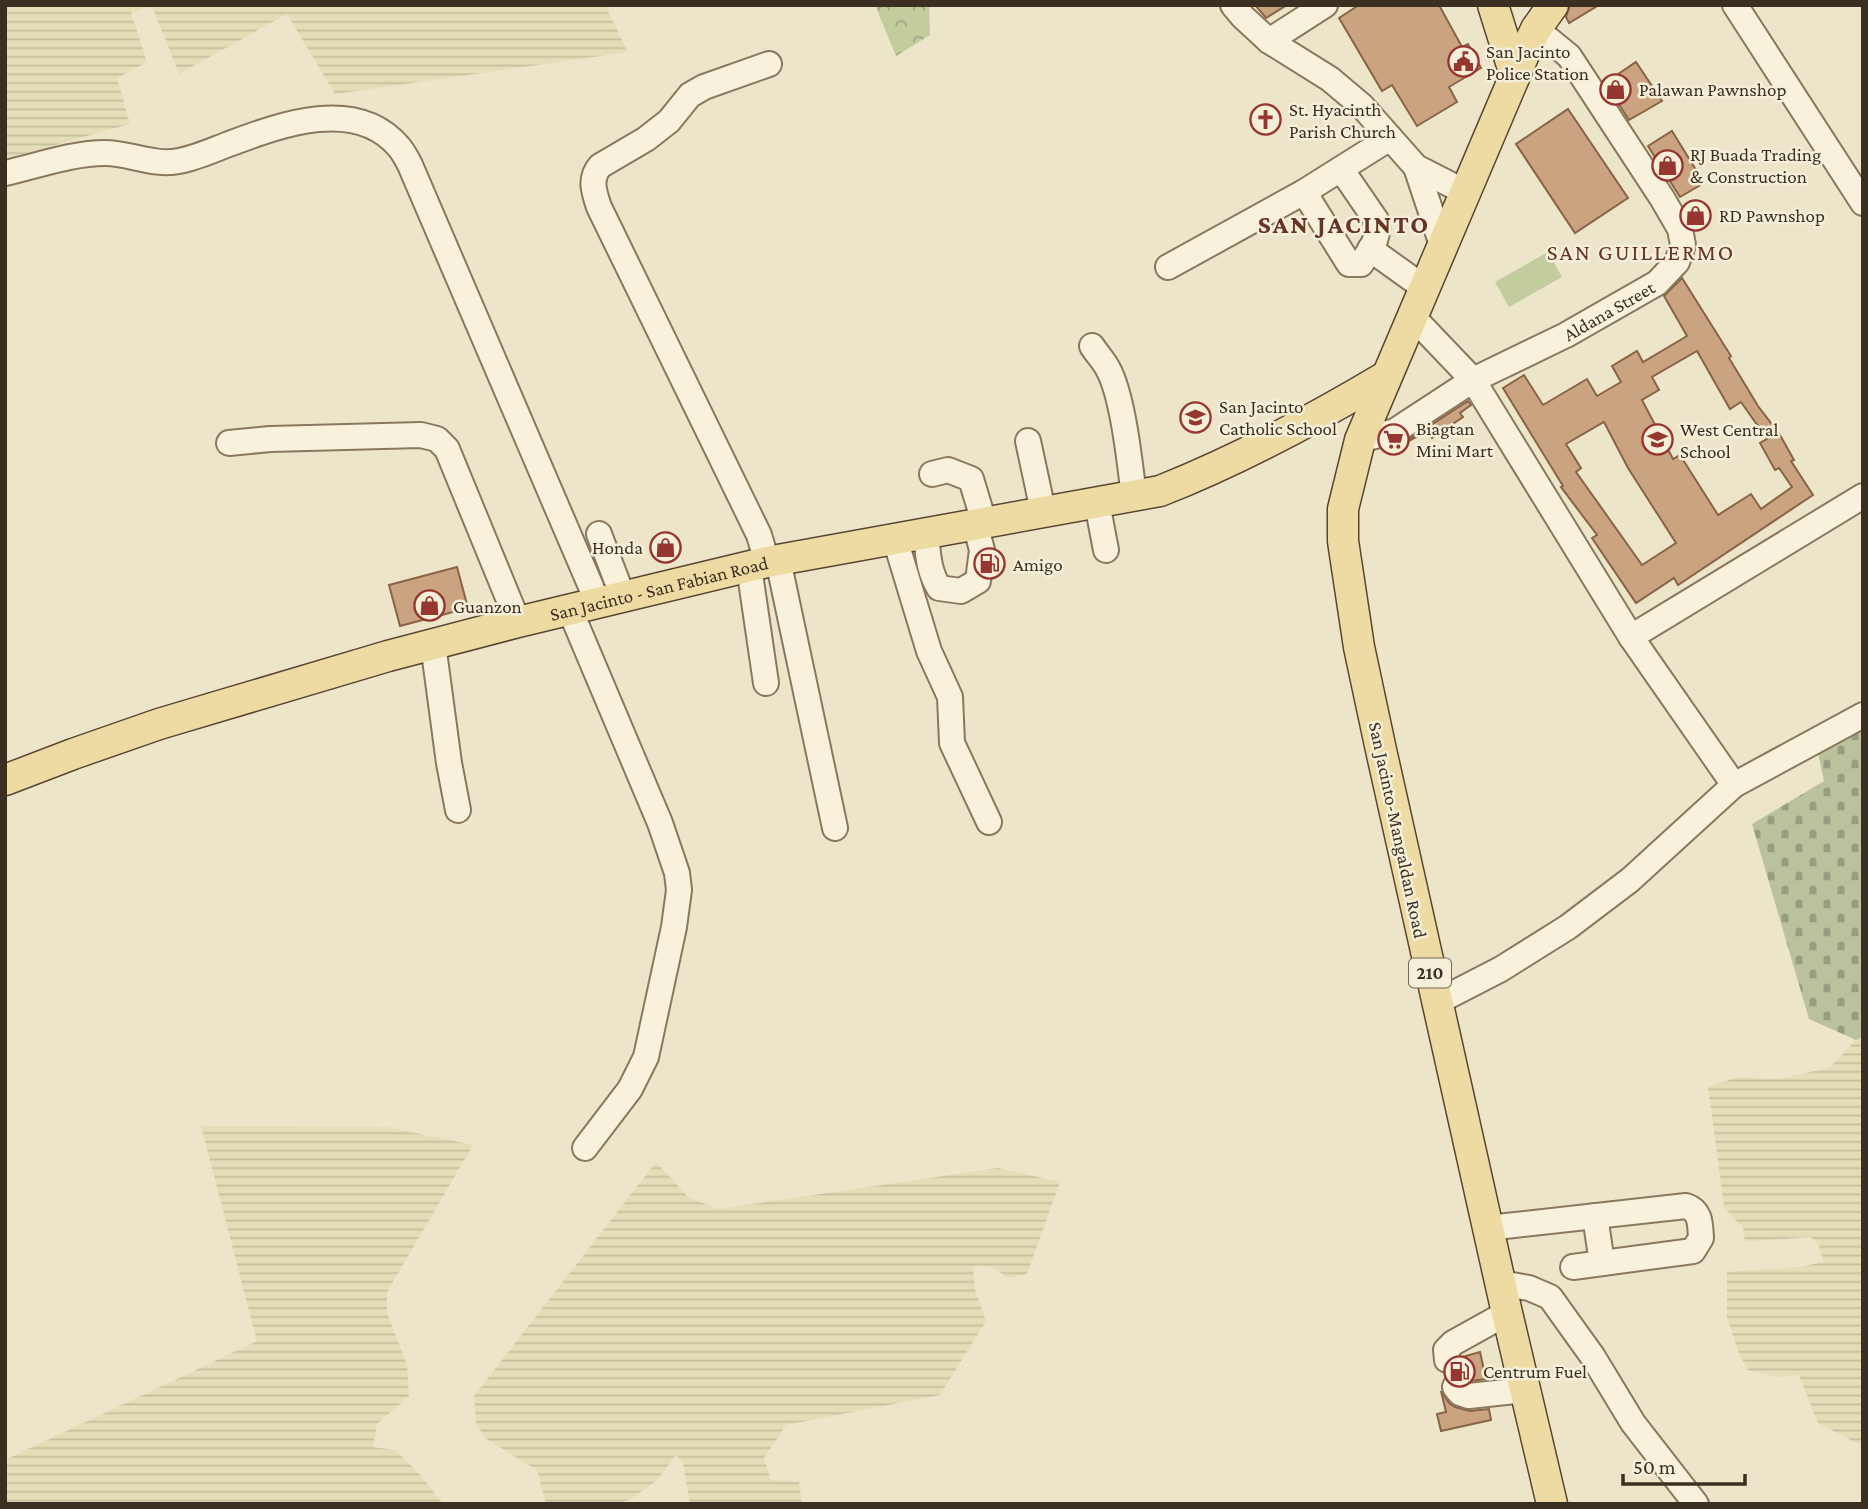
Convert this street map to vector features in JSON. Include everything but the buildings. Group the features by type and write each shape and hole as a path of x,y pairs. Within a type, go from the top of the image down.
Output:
{"main road":[{"path":"1493,5 1515,75"},
{"name":"210","path":"1356,454 1423,287 1515,75 1544,17"},
{"name":"San Jacinto - San Fabian Road","path":"5,780 159,724 388,656 518,622 765,563 1160,491 1318,418 1385,377"},
{"path":"1318,418 1337,434 1347,449 1356,454"},
{"name":"San Jacinto-Mangaldan Road","path":"1356,454 1343,509 1343,541 1353,573 1381,750 1552,1504"}],"street":[{"path":"1233,5 1243,18 1269,41 1330,79 1362,106 1416,167 1465,192"},
{"path":"1269,41 1325,5"},
{"path":"1735,5 1863,203"},
{"name":"Aldana Street","path":"1356,454 1473,380 1566,335 1657,283 1677,262 1683,245 1680,229 1544,17"},
{"path":"769,64 704,87 690,95 669,121 646,139 600,166 593,180 599,207 759,535 835,828"},
{"path":"5,173 87,154 105,153 159,162 177,162 272,128 333,117 366,125 383,134 398,146 410,165 597,603 677,873 679,890 674,927 646,1057 630,1089 586,1148"},
{"path":"1168,267 1304,192 1390,138"},
{"path":"1416,167 1442,245"},
{"path":"1304,192 1349,264 1361,264 1377,238 1379,229 1376,220 1340,169"},
{"path":"1370,249 1423,287"},
{"path":"1411,315 1473,380 1631,637 1734,785"},
{"path":"1092,346 1109,371 1113,383 1134,497"},
{"path":"229,443 270,439 421,435 437,439 447,449 518,622"},
{"path":"926,533 928,563 939,588 961,591 978,581 982,550 1008,518 1028,442"},
{"path":"932,474 948,470 971,479 1008,518"},
{"path":"1631,637 1863,496"},
{"path":"1097,503 1106,550"},
{"path":"597,603 599,534"},
{"path":"895,539 929,651 950,697 952,743 989,822"},
{"path":"765,563 766,683"},
{"path":"433,645 458,810"},
{"path":"1437,1002 1500,969 1568,927 1630,880 1734,785 1863,715"},
{"path":"1488,1228 1686,1206 1695,1209 1698,1214 1701,1238 1693,1251 1573,1267"},
{"path":"1595,1216 1602,1263"},
{"path":"1500,1283 1528,1288 1550,1297 1593,1357 1633,1423 1696,1504"},
{"path":"1447,1360 1446,1350 1453,1343 1507,1313"},
{"path":"1455,1387 1460,1393 1469,1396 1525,1390"}],"shaded area":[{"path":"5,5 605,5 628,52 335,94 287,14 179,74 152,6 131,12 147,62 117,78 130,124 5,159"},
{"path":"1863,1037 1863,1455 1860,1445 1818,1423 1799,1375 1776,1377 1748,1370 1739,1354 1727,1317 1727,1272 1800,1267 1823,1262 1819,1245 1810,1237 1745,1242 1743,1228 1724,1207 1708,1087 1739,1077 1778,1079 1829,1068 1856,1040"},
{"path":"201,1126 387,1127 473,1145 387,1292 387,1313 407,1365 409,1396 377,1424 373,1447 395,1450 417,1471 443,1504 5,1504 5,1460 257,1341"},
{"path":"656,1162 688,1197 718,1209 998,1168 1060,1182 1027,1274 1008,1278 992,1267 973,1266 975,1290 986,1321 940,1395 786,1425 764,1458 771,1480 799,1482 802,1504 690,1504 683,1462 676,1455 657,1480 631,1499 617,1504 546,1504 537,1470 485,1438 476,1423 474,1396"}],"green space":[{"path":"875,5 929,5 930,35 896,56"},
{"path":"1548,252 1562,277 1509,307 1495,282"},
{"path":"1863,718 1863,1037 1856,1040 1809,1019 1752,824 1824,781 1816,743"}],"place":[{"name":"San Jacinto Police Station","path":"1463,62"},
{"name":"Palawan Pawnshop","path":"1616,89"},
{"name":"St. Hyacinth Parish Church","path":"1266,120"},
{"name":"RJ Buada Trading & Construction","path":"1667,165"},
{"name":"RD Pawnshop","path":"1696,215"},
{"name":"San Jacinto Catholic School","path":"1196,417"},
{"name":"Biagtan Mini Mart","path":"1393,439"},
{"name":"West Central School","path":"1657,440"},
{"name":"Honda","path":"666,547"},
{"name":"Amigo","path":"990,564"},
{"name":"Guanzon","path":"430,606"},
{"name":"Centrum Fuel","path":"1460,1371"}],"district":[{"name":"SAN JACINTO","path":"1344,224"},
{"name":"SAN GUILLERMO","path":"1641,252"}]}
